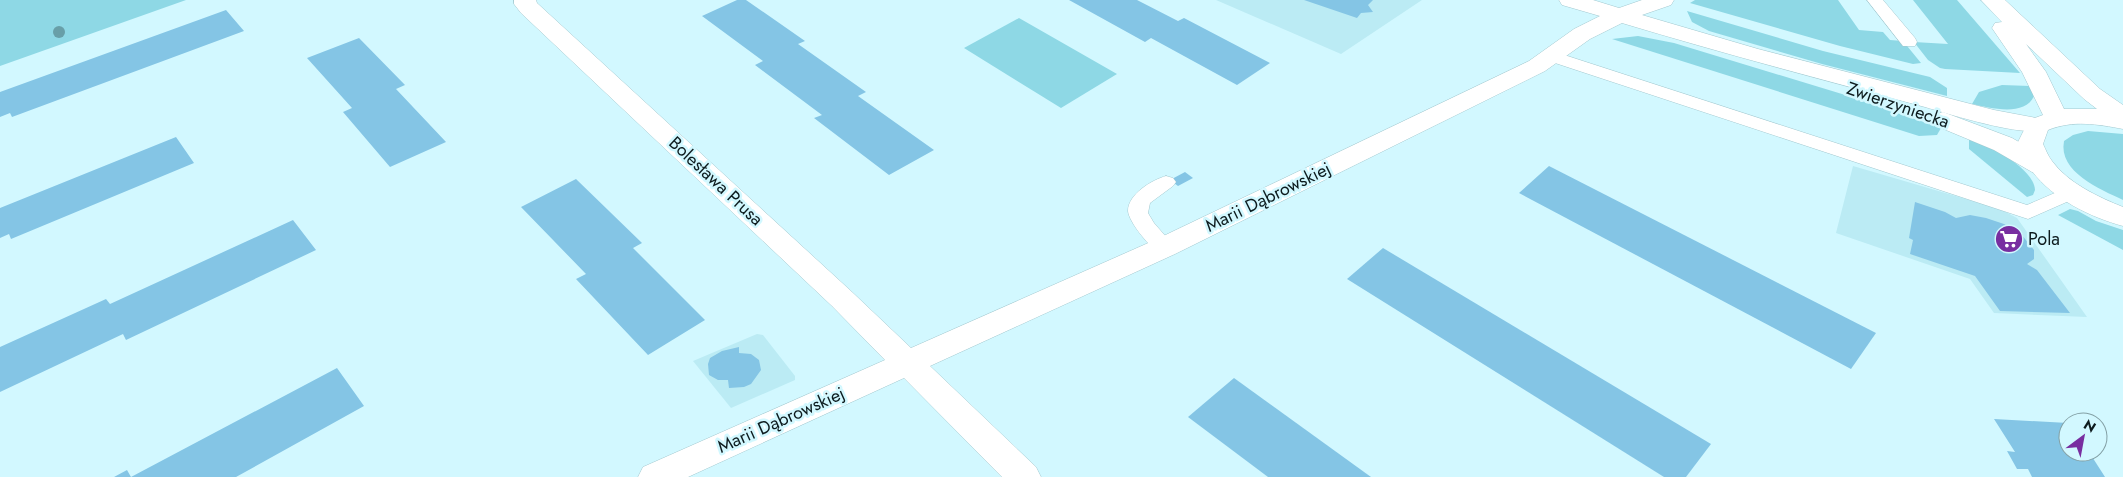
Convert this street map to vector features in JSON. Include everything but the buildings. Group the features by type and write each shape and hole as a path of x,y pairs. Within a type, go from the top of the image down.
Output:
{"street":[{"name":"Bolesława Prusa","path":"525,0 525,4 529,8 842,299 907,364"},
{"name":"Zwierzyniecka","path":"1570,0 1750,54 1994,118 2047,121 2087,115 2123,121"},
{"name":"Marii Dąbrowskiej","path":"655,477 1165,247 1486,92 1552,56 1582,34 1620,15 1662,0"},
{"path":"1983,0 2034,72 2047,121 2030,144 2041,166 2071,192 2105,211 2123,217"},
{"path":"1992,0 2092,94 2123,116"},
{"name":"Zwierzyniecka","path":"1750,54 1949,122 2004,144 2041,166"},
{"path":"907,364 948,401 1024,477"}],"lane":[{"path":"1875,0 1908,42"},
{"path":"1552,56 2028,212 2071,192"},
{"path":"1165,247 1140,220 1138,213 1141,199 1147,193 1166,182"}],"shaded area":[{"path":"0,0 186,0 0,66"},
{"path":"1216,0 1422,0 1341,54"},
{"path":"1695,0 1838,0 1859,30 1883,32 1890,40 1903,41 1921,63 1913,64 1840,46 1690,3"},
{"path":"1913,0 1957,0 2020,73 1945,69 1928,60 1914,42 1948,44"},
{"path":"1687,11 1823,51 1930,77 1947,88 1947,96 1822,64 1709,31 1692,22"},
{"path":"1019,18 1117,74 1061,108 964,48"},
{"path":"1638,36 1674,43 1842,94 1941,128 1937,135 1919,136 1612,39"},
{"path":"2002,85 2030,86 2034,96 2029,103 2015,109 1997,109 1972,104 1979,92"},
{"path":"2088,131 2123,134 2123,200 2093,185 2067,162 2064,152 2064,141 2073,135"},
{"path":"1969,138 1998,151 2027,173 2033,182 2035,190 2033,195 2027,197 1969,149"},
{"path":"1853,166 2000,209 2017,218 2087,317 1994,313 1970,279 1836,233"},
{"path":"2070,209 2078,211 2096,221 2123,230 2123,250 2058,215"},
{"path":"757,334 763,335 795,376 795,380 731,408 693,361"}],"place":[{"name":"Pola","path":"2009,239"}]}
